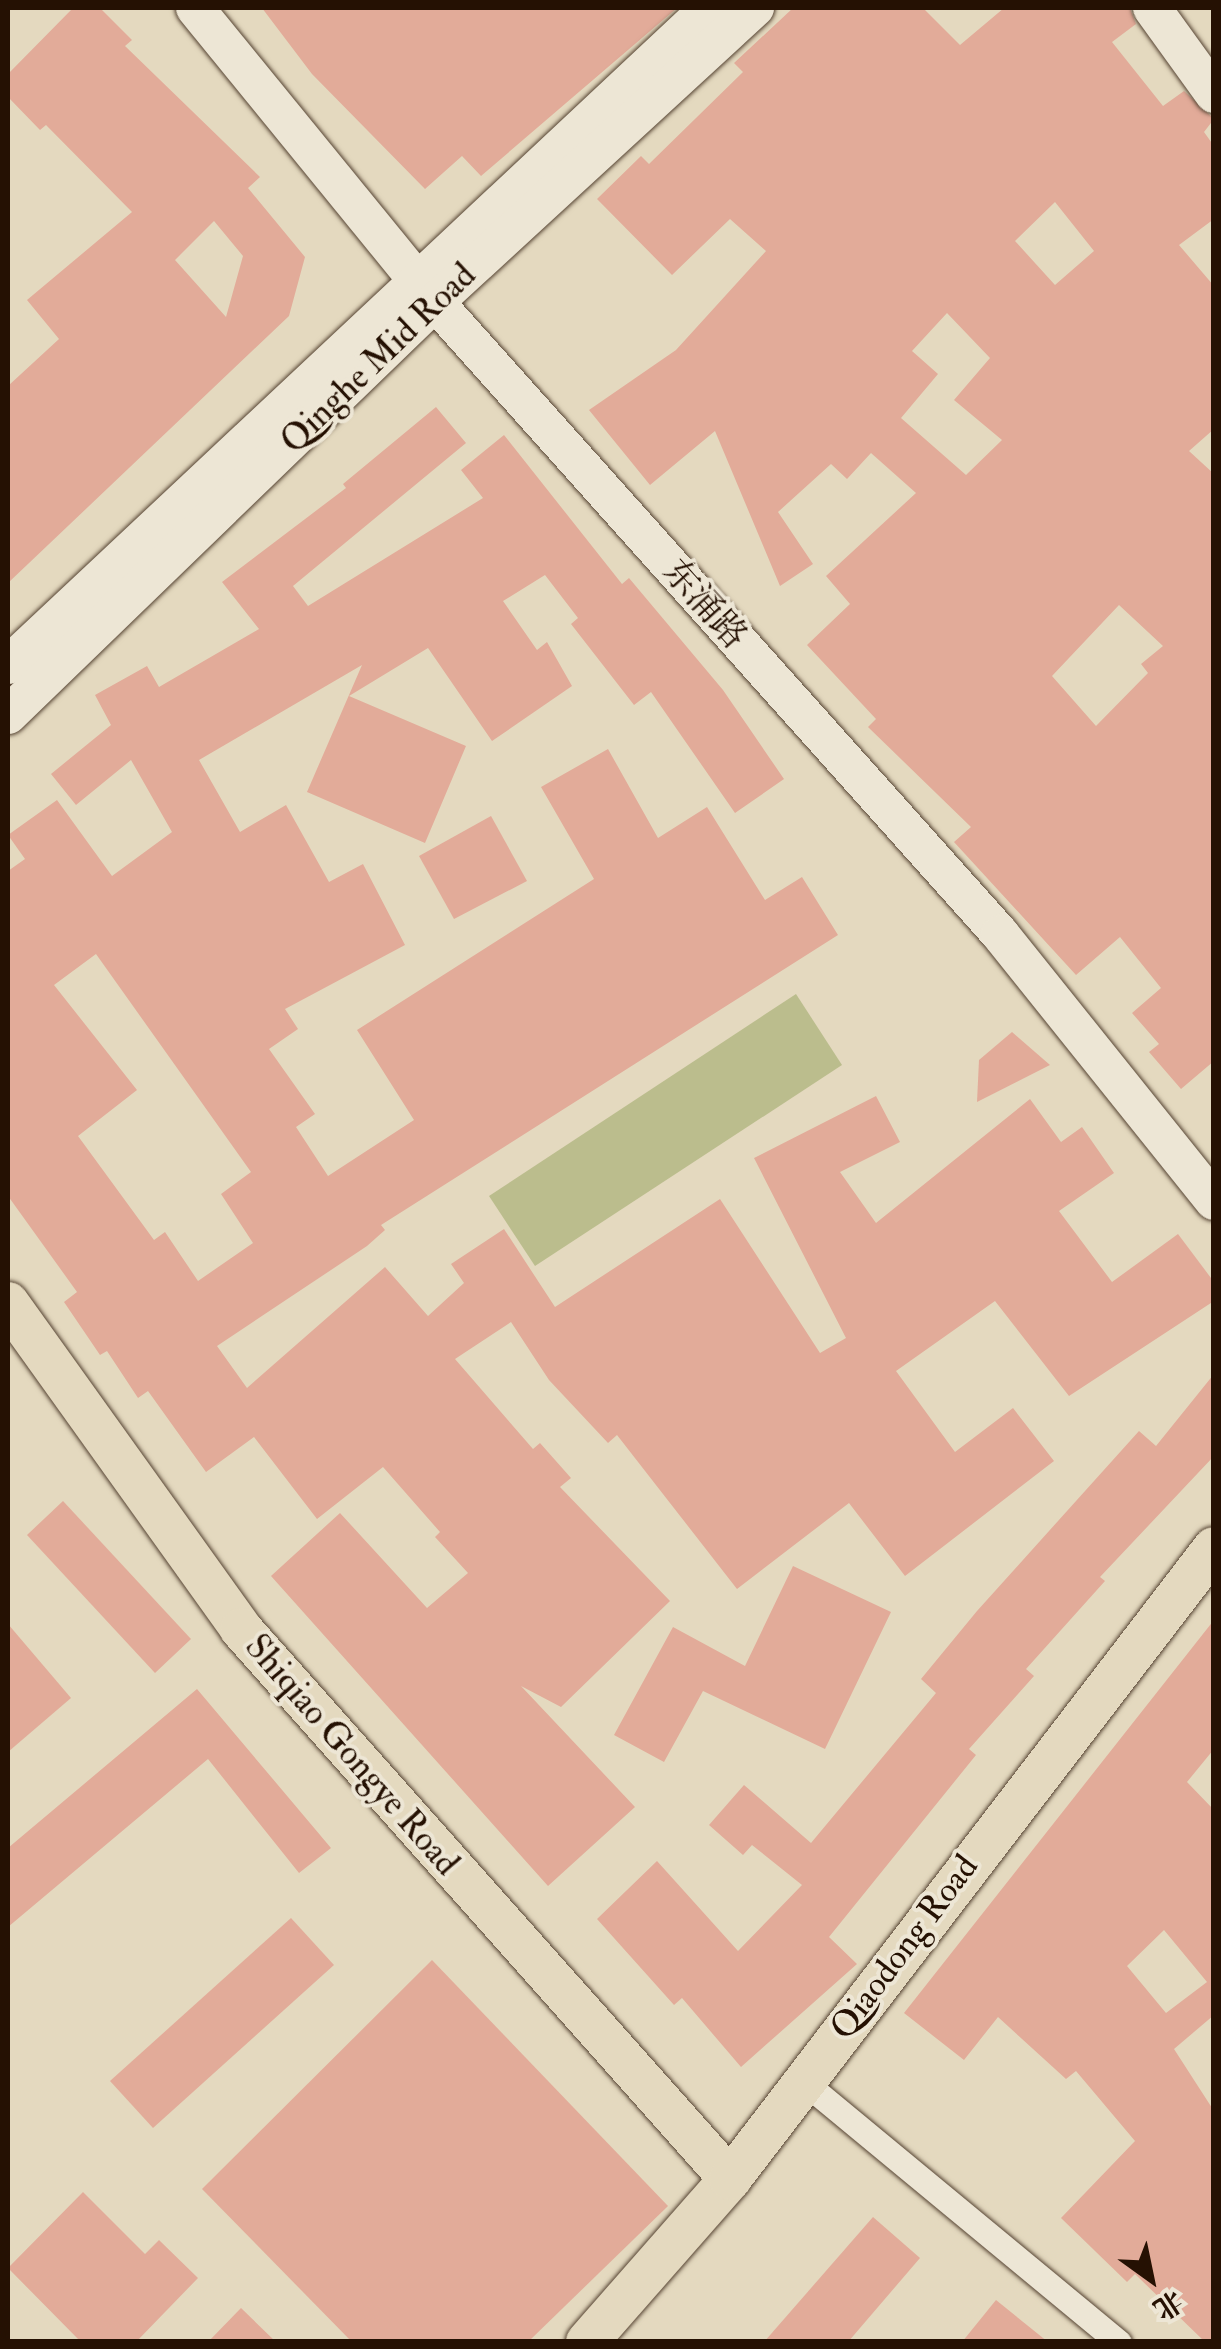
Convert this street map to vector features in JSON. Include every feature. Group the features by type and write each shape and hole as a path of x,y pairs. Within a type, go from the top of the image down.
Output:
{"main road":[{"name":"Shiqiao Gongye Road","path":"8,1303 241,1629 730,2179"},
{"name":"Qiaodong Road","path":"588,2342 730,2179 1214,1548"}],"street":[{"name":"东涌路","path":"195,8 425,290 1000,934 1214,1201"},
{"name":"Qinghe Mid Road","path":"8,715 425,290 709,8"},
{"name":"Qinghe Mid Road","path":"8,665 425,290 755,8"},
{"path":"1152,8 1214,94"},
{"path":"803,2081 1120,2342"}],"green space":[{"path":"796,994 842,1065 535,1266 489,1196"}],"building":[{"path":"73,8 100,8 132,40 125,46 260,177 248,188 305,257 289,316 8,583 8,386 59,339 27,300 132,212 46,125 40,130 8,97 8,74","holes":["214,221 243,256 226,317 175,260"]},
{"path":"262,8 677,8 481,176 462,156 425,189 312,74"},
{"path":"793,8 923,8 960,45 1004,8 1130,8 1136,24 1112,42 1163,106 1184,91 1214,119 1204,132 1214,146 1214,219 1179,245 1214,286 1214,429 1189,451 1214,474 1214,1061 1181,1089 1149,1052 1159,1044 1132,1013 1161,988 1120,937 1076,975 954,842 971,827 868,727 876,719 807,645 850,604 826,576 916,493 871,453 847,479 831,464 778,512 813,564 780,586 715,431 650,485 589,410 676,350 766,251 730,219 672,275 597,199 641,156 649,164 743,72 734,63","holes":["1055,202 1094,251 1055,285 1015,241","947,313 990,358 954,400 1002,440 966,475 901,418 938,374 912,351","1119,605 1163,646 1141,664 1148,673 1096,726 1052,676"]},
{"path":"436,407 466,443 293,586 308,606 483,498 461,470 504,435 622,584 629,578 723,690 784,779 735,813 651,692 634,705 571,624 578,618 545,575 503,601 537,650 547,642 572,686 492,741 428,648 349,696 466,746 425,843 307,792 362,665 199,760 240,832 286,805 329,882 363,864 405,945 285,1009 298,1029 269,1049 315,1114 296,1127 328,1176 414,1120 357,1030 594,879 541,787 608,749 658,838 707,807 765,900 802,877 838,935 381,1225 385,1230 367,1246 217,1346 247,1388 385,1267 428,1316 464,1283 451,1264 504,1229 555,1307 720,1199 820,1353 846,1338 754,1158 876,1096 900,1142 840,1172 876,1223 1030,1099 1061,1142 1082,1127 1114,1173 1059,1211 1112,1282 1178,1234 1214,1282 1214,1301 1069,1396 995,1301 896,1371 955,1452 1013,1408 1054,1461 905,1576 849,1503 737,1589 617,1435 608,1443 549,1380 511,1322 455,1359 533,1449 540,1443 571,1478 560,1487 670,1601 561,1707 521,1686 635,1807 548,1886 271,1576 340,1513 427,1608 468,1573 435,1537 440,1532 383,1467 317,1519 254,1437 206,1472 148,1391 138,1398 107,1351 100,1355 64,1302 77,1292 8,1196 8,871 25,859 8,835 57,800 112,876 172,832 131,760 76,805 51,774 111,725 95,695 147,666 159,687 259,629 222,582 346,488 343,484","holes":["96,954 251,1172 221,1194 253,1243 198,1281 165,1232 154,1240 78,1136 137,1090 54,985"]},
{"path":"491,816 527,881 454,919 419,856"},
{"path":"1012,1032 1050,1065 977,1102 979,1060"},
{"path":"1214,1374 1214,1456 1100,1577 1105,1581 1026,1669 1034,1676 969,1749 976,1755 829,1937 857,1964 741,2067 682,1998 674,2005 597,1919 657,1861 738,1951 802,1885 752,1845 743,1855 709,1825 744,1785 811,1843 936,1693 921,1679 977,1611 1139,1431 1156,1446"},
{"path":"63,1501 191,1639 155,1673 27,1535"},
{"path":"793,1566 891,1612 825,1749 703,1691 664,1762 614,1735 673,1627 745,1666"},
{"path":"1214,1620 1214,1749 1187,1782 1214,1810 1214,2015 1174,2049 1214,2111 1214,2342 1205,2342 1135,2274 1127,2282 1061,2218 1135,2141 1076,2071 1066,2079 998,2017 964,2060 904,2013","holes":["1164,1930 1207,1982 1166,2013 1127,1966"]},
{"path":"8,1624 71,1698 8,1752"},
{"path":"197,1689 331,1848 299,1873 208,1759 8,1927 8,1848"},
{"path":"291,1918 334,1965 153,2128 110,2081"},
{"path":"432,1960 668,2206 528,2342 352,2342 202,2189"},
{"path":"83,2192 145,2254 159,2240 198,2278 136,2342 81,2342 8,2268"},
{"path":"873,2217 920,2258 848,2342 764,2342"},
{"path":"996,2300 1048,2342 962,2342"},
{"path":"241,2308 276,2342 208,2342"}]}
